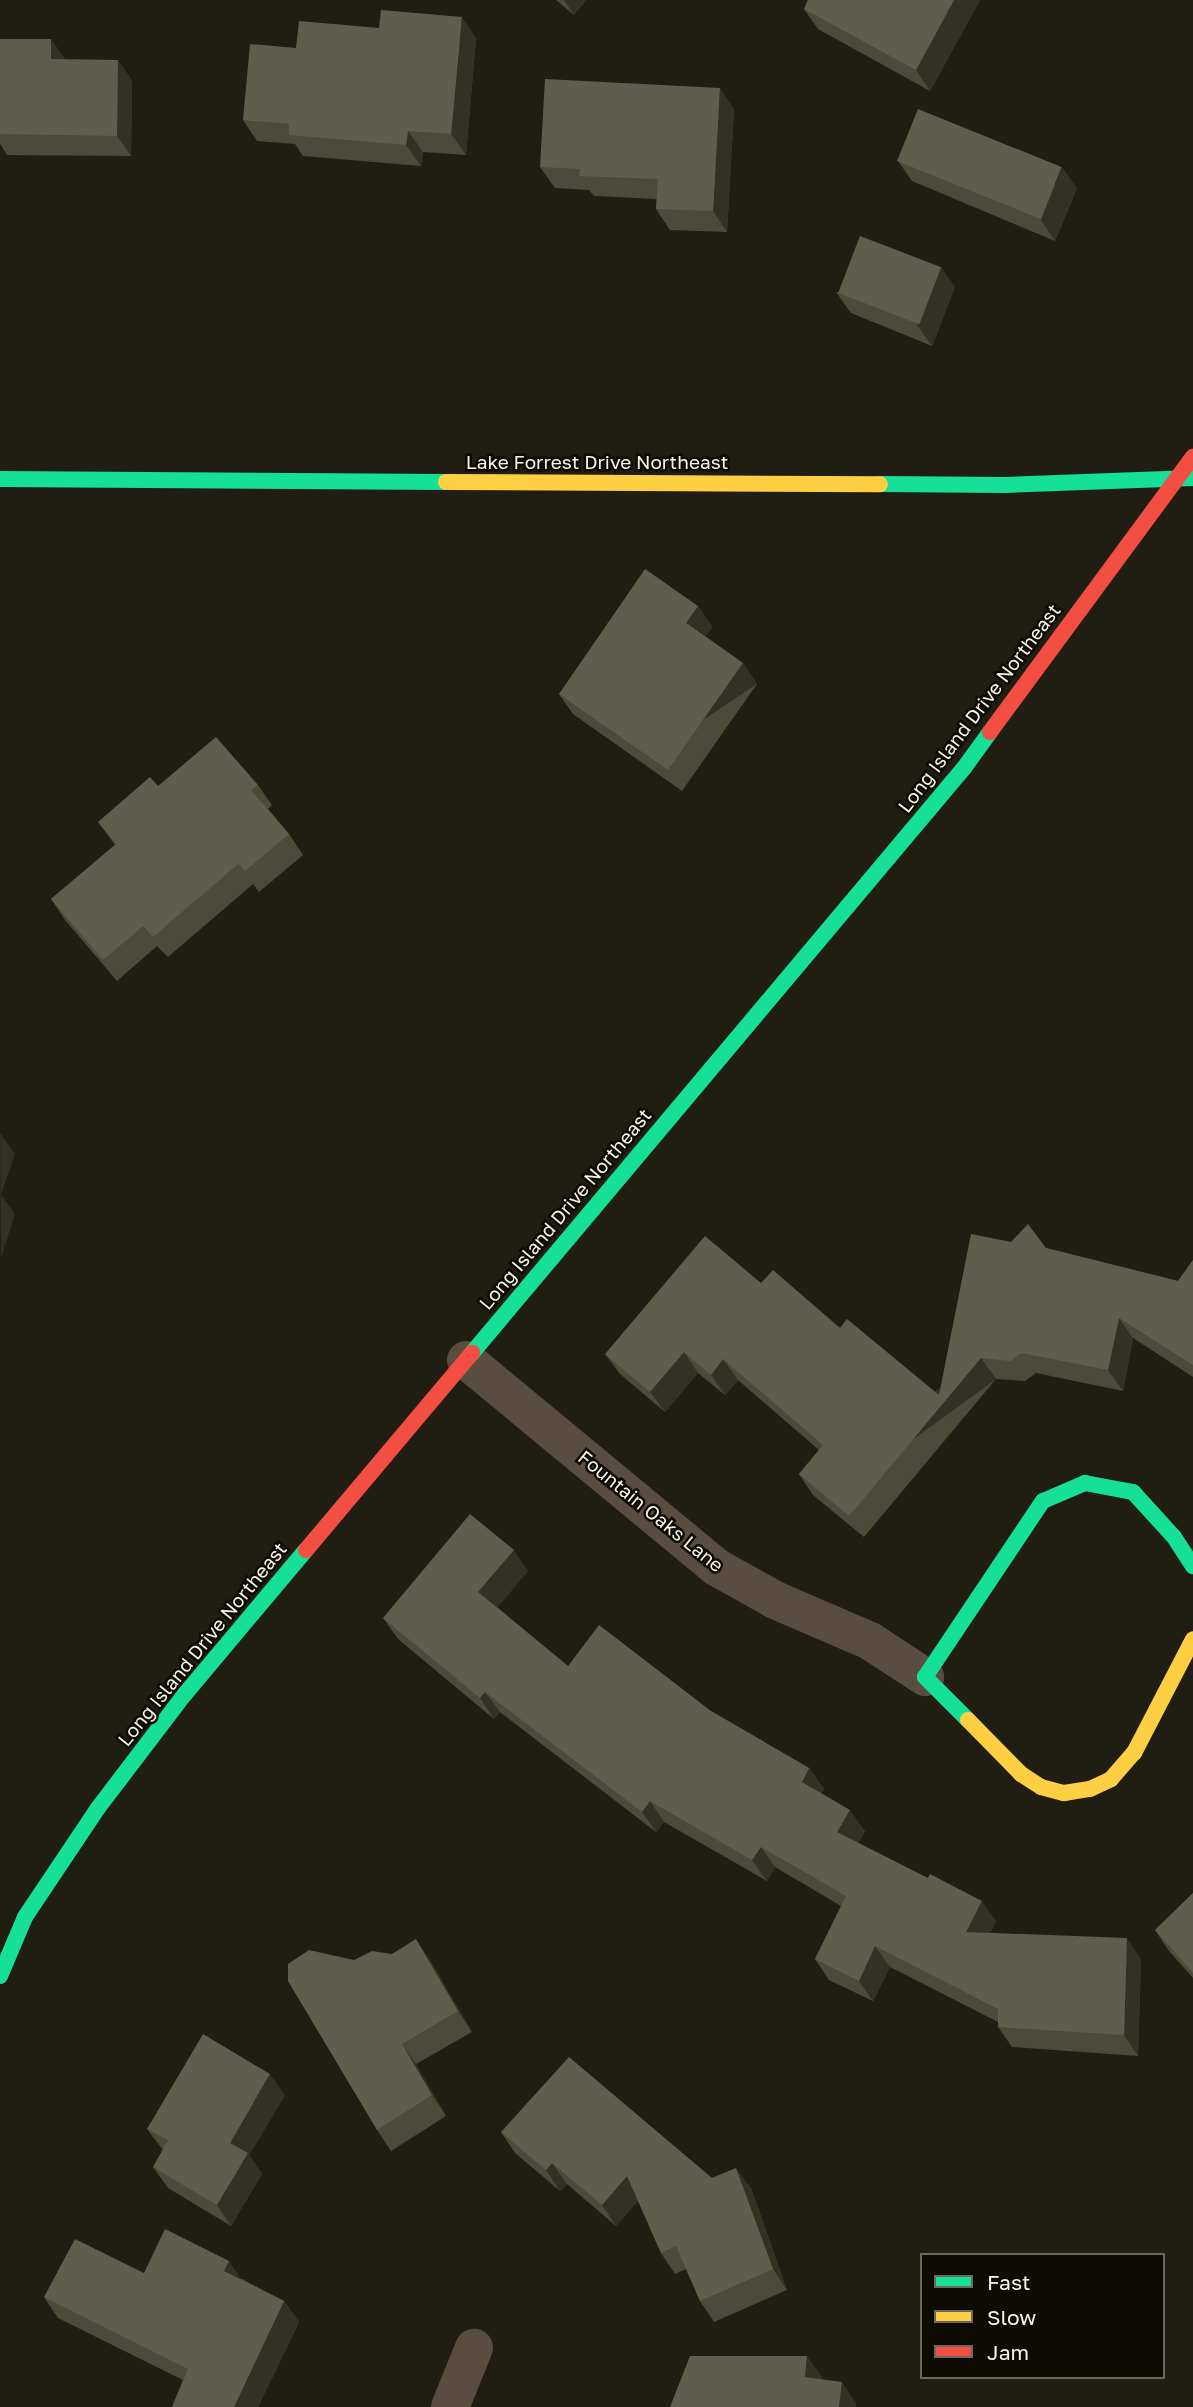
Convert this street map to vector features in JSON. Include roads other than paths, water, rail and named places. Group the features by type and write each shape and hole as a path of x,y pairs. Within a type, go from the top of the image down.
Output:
{"street":[{"name":"Long Island Drive Northeast","path":"0,1976 25,1917 98,1808 185,1694 964,768 1186,478 1193,457"},
{"name":"Lake Forrest Drive Northeast","path":"0,479 1005,485 1186,478"},
{"name":"Fountain Oaks Lane","path":"466,1360 716,1567 775,1600 870,1641 925,1677"},
{"path":"1193,1566 1174,1537 1133,1492 1085,1483 1043,1501 925,1677 1021,1774 1041,1787 1064,1793 1090,1789 1111,1779 1134,1753 1193,1640"},
{"path":"450,2407 474,2348"}]}
